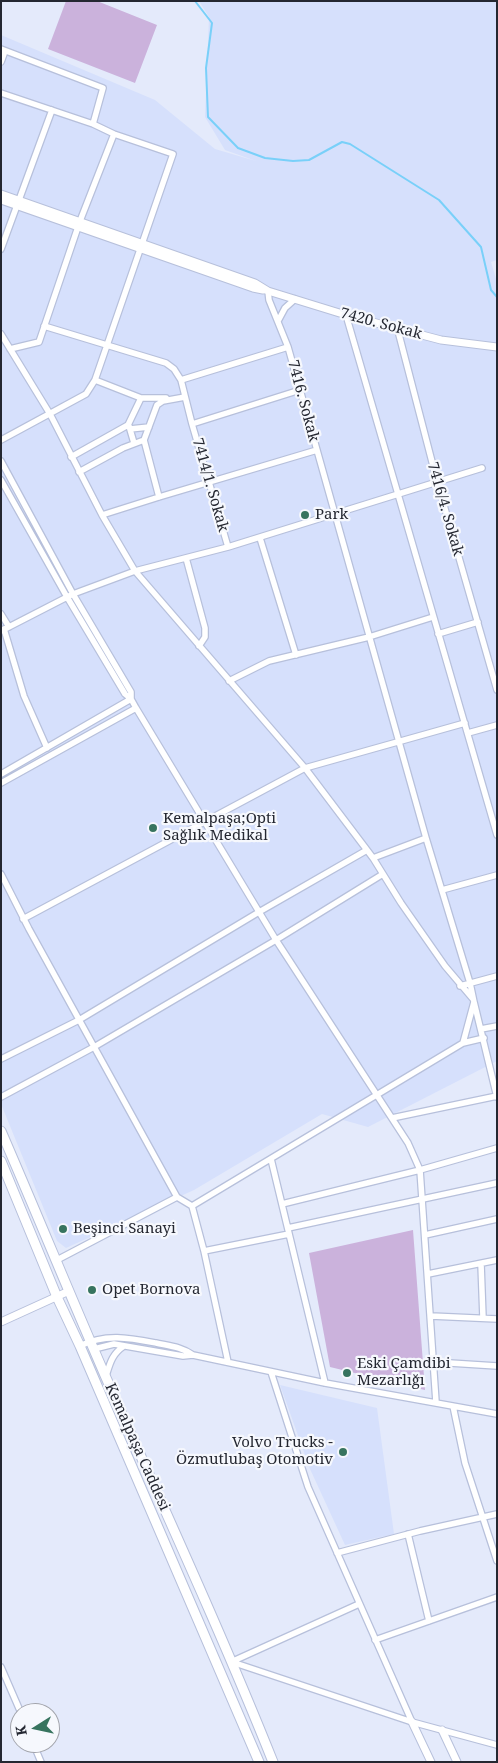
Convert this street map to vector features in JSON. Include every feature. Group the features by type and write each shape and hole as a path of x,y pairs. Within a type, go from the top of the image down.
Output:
{"main road":[{"name":"Kemalpaşa Caddesi","path":"1,1131 92,1345 231,1662 244,1687 273,1762"},
{"path":"1,1161 57,1297"},
{"name":"Kemalpaşa Caddesi","path":"57,1297 259,1762"},
{"path":"81,1350 92,1345"}],"street":[{"path":"1,62 3,50 104,88 93,124"},
{"path":"1,93 93,124 114,134 173,154 140,245 95,380 86,394 1,440"},
{"path":"1,249 52,110"},
{"path":"10,348 39,342 79,224 114,134"},
{"path":"1,194 18,203"},
{"path":"1,200 18,203"},
{"name":"7420. Sokak","path":"18,203 140,245 253,288 441,340 497,347"},
{"name":"7416. Sokak","path":"268,291 269,300 288,347 426,838 470,983 497,1096"},
{"path":"278,321 284,308 295,299"},
{"path":"346,315 497,835"},
{"path":"44,326 166,363 174,369 181,380 288,347"},
{"name":"7416/4. Sokak","path":"397,327 437,482 497,690"},
{"path":"1,334 50,414 102,516 135,571 305,768 373,858 401,902 460,986 474,1001 463,1043"},
{"path":"95,380 141,398 185,397"},
{"name":"7414/1. Sokak","path":"181,380 228,547"},
{"path":"192,424 300,390"},
{"path":"159,496 144,440 157,405 163,401 185,397"},
{"path":"134,443 129,427 141,398"},
{"path":"71,457 129,427 149,427"},
{"path":"79,472 134,443 144,440"},
{"path":"102,516 159,496 317,450"},
{"path":"1,461 70,596"},
{"path":"5,629 70,596 135,571 260,538 482,468"},
{"path":"1,480 70,596 125,694 131,699 276,940 408,1143 420,1170 436,1402"},
{"path":"260,538 296,655"},
{"path":"186,558 206,628 205,637 199,646"},
{"path":"1,614 24,696 46,748"},
{"path":"229,681 269,661 369,637 433,616"},
{"path":"438,634 478,622"},
{"path":"1,774 131,699"},
{"path":"1,784 136,708"},
{"path":"23,919 305,768 400,743 465,723"},
{"path":"468,733 497,725"},
{"path":"373,858 426,838"},
{"path":"1,1060 79,1020 366,850"},
{"path":"1,874 23,919 177,1198 192,1206 228,1362"},
{"path":"1,1097 94,1047 384,874"},
{"path":"442,890 497,875"},
{"path":"460,986 497,976"},
{"path":"481,1028 497,1026"},
{"path":"192,1206 463,1043 484,1038"},
{"path":"392,1118 497,1096"},
{"path":"282,1204 420,1170 497,1148"},
{"path":"271,1159 325,1383"},
{"path":"204,1252 497,1184"},
{"path":"57,1260 177,1198"},
{"path":"425,1235 497,1219"},
{"path":"428,1274 497,1260"},
{"path":"482,1264 483,1318"},
{"path":"1,1322 69,1291"},
{"path":"431,1316 497,1319"},
{"path":"92,1345 113,1337 128,1338 185,1349 193,1355"},
{"path":"92,1345 124,1346 183,1356 193,1355 325,1383 497,1414"},
{"path":"106,1376 112,1357 124,1346"},
{"path":"434,1362 497,1366"},
{"path":"271,1372 308,1487 431,1762"},
{"path":"453,1406 465,1463 497,1560"},
{"path":"337,1553 408,1534 497,1514"},
{"path":"408,1534 429,1621"},
{"path":"376,1640 497,1597"},
{"path":"231,1662 359,1604"},
{"path":"231,1662 412,1722 497,1745"},
{"path":"1,1667 17,1703"},
{"path":"442,1730 457,1762"}],"shaded area":[{"path":"66,1 97,1 157,25 135,83 48,49"},
{"path":"199,1 497,1 497,260 491,262 497,282 497,1061 368,1127 322,1114 194,1190 66,1248 57,1241 1,1104 1,35 155,100 215,149 256,161 225,150 205,117 209,17"},
{"path":"413,1230 425,1390 330,1367 309,1253"},
{"path":"280,1385 377,1408 394,1534 345,1545 310,1469"}],"waterway":[{"path":"195,1 212,23 206,68 208,117 238,148 265,158 293,161 309,160 342,142 350,144 439,200 481,247 491,290 497,297"}],"place":[{"name":"Park","path":"305,515"},
{"name":"Kemalpaşa;Opti Sağlık Medikal","path":"153,828"},
{"name":"Beşinci Sanayi","path":"63,1229"},
{"name":"Opet Bornova","path":"92,1290"},
{"name":"Eski Çamdibi Mezarlığı","path":"347,1373"},
{"name":"Volvo Trucks - Özmutlubaş Otomotiv","path":"343,1452"}]}
